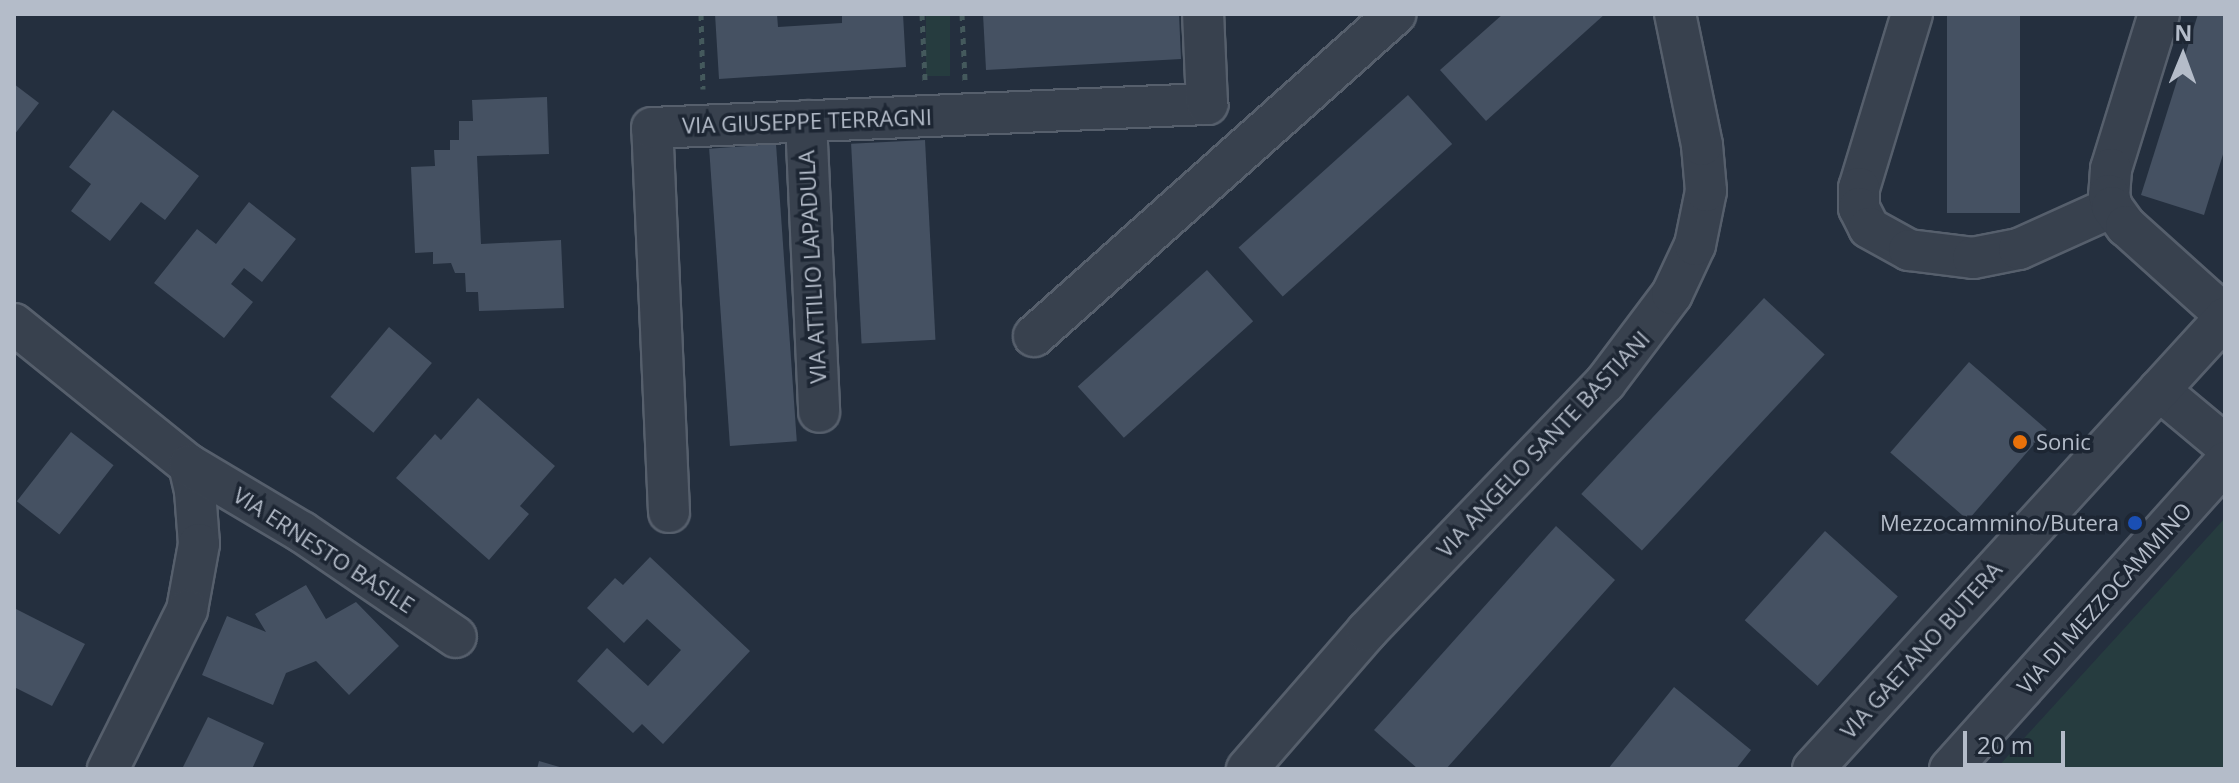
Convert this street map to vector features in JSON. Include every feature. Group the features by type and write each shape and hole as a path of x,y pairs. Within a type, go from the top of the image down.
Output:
{"street":[{"path":"1203,14 1207,104 1245,147"},
{"path":"1034,336 1395,14"},
{"name":"VIA ANGELO SANTE BASTIANI","path":"1247,769 1367,631 1605,383 1672,294 1695,245 1706,191 1702,145 1675,14"},
{"path":"1912,14 1859,188 1859,208 1869,228 1909,250 1973,258 2019,249 2112,207"},
{"path":"2159,14 2111,169 2112,207 2126,226 2225,317"},
{"name":"VIA GIUSEPPE TERRAGNI","path":"669,512 652,128 1207,104"},
{"name":"VIA ATTILIO LAPADULA","path":"806,121 819,412"},
{"name":"VIA GAETANO BUTERA","path":"1813,769 2225,317"},
{"name":"VIA ERNESTO BASILE","path":"14,324 189,465 302,532 456,637"},
{"path":"2159,390 2225,445"},
{"name":"VIA DI MEZZOCAMMINO","path":"1950,769 2225,462"},
{"name":"VIA ERNESTO BASILE","path":"108,769 178,633 190,600 199,544 189,465"}],"path":[{"path":"701,14 705,126"},
{"path":"922,14 927,116"},
{"path":"962,14 966,115"}],"green space":[{"path":"926,14 950,14 950,76 926,76"},
{"path":"2225,518 2225,769 1996,769 2205,540"}],"building":[{"path":"715,14 777,14 778,27 842,23 842,14 903,14 906,67 719,79"},
{"path":"983,14 1179,14 1181,59 986,70"},
{"path":"1503,14 1605,14 1486,121 1440,70"},
{"path":"1947,14 2020,14 2020,213 1947,213"},
{"path":"2198,14 2225,14 2225,148 2204,215 2141,195"},
{"path":"14,84 39,103 14,135"},
{"path":"1408,95 1452,144 1283,297 1239,248"},
{"path":"547,97 549,154 477,156 481,244 561,240 564,308 479,311 478,292 466,292 465,273 455,273 451,263 433,264 433,252 415,253 411,167 435,166 434,150 450,150 450,140 459,140 459,121 473,121 472,100"},
{"path":"113,110 199,176 165,220 141,202 110,241 71,211 91,184 69,167"},
{"path":"925,140 935,340 862,344 851,144"},
{"path":"776,144 797,441 730,446 709,149"},
{"path":"249,202 296,239 262,282 244,268 231,284 253,302 224,338 154,283 197,229 216,244"},
{"path":"1207,270 1253,321 1124,438 1078,386"},
{"path":"1764,298 1825,355 1642,551 1581,494"},
{"path":"389,327 432,363 373,433 331,397"},
{"path":"1969,362 2047,430 1968,520 1890,453"},
{"path":"478,398 555,466 520,506 529,514 489,560 396,478 435,434 441,440"},
{"path":"71,432 114,465 59,535 17,501"},
{"path":"1556,526 1615,580 1446,769 1418,769 1374,730"},
{"path":"1825,531 1898,597 1818,686 1745,620"},
{"path":"650,557 750,651 663,744 642,724 633,733 577,681 607,648 648,686 681,650 647,619 624,643 587,608 615,578 623,585"},
{"path":"306,585 326,619 356,602 399,646 349,695 316,661 286,673 273,705 202,675 227,616 266,632 255,614"},
{"path":"14,608 85,644 52,706 14,687"},
{"path":"1674,687 1751,750 1736,769 1608,769"},
{"path":"208,717 264,743 252,769 182,769"},
{"path":"539,761 563,768 563,769 537,769"}],"place":[{"name":"Sonic","path":"2020,442"},
{"name":"Mezzocammino/Butera","path":"2135,523"}]}
